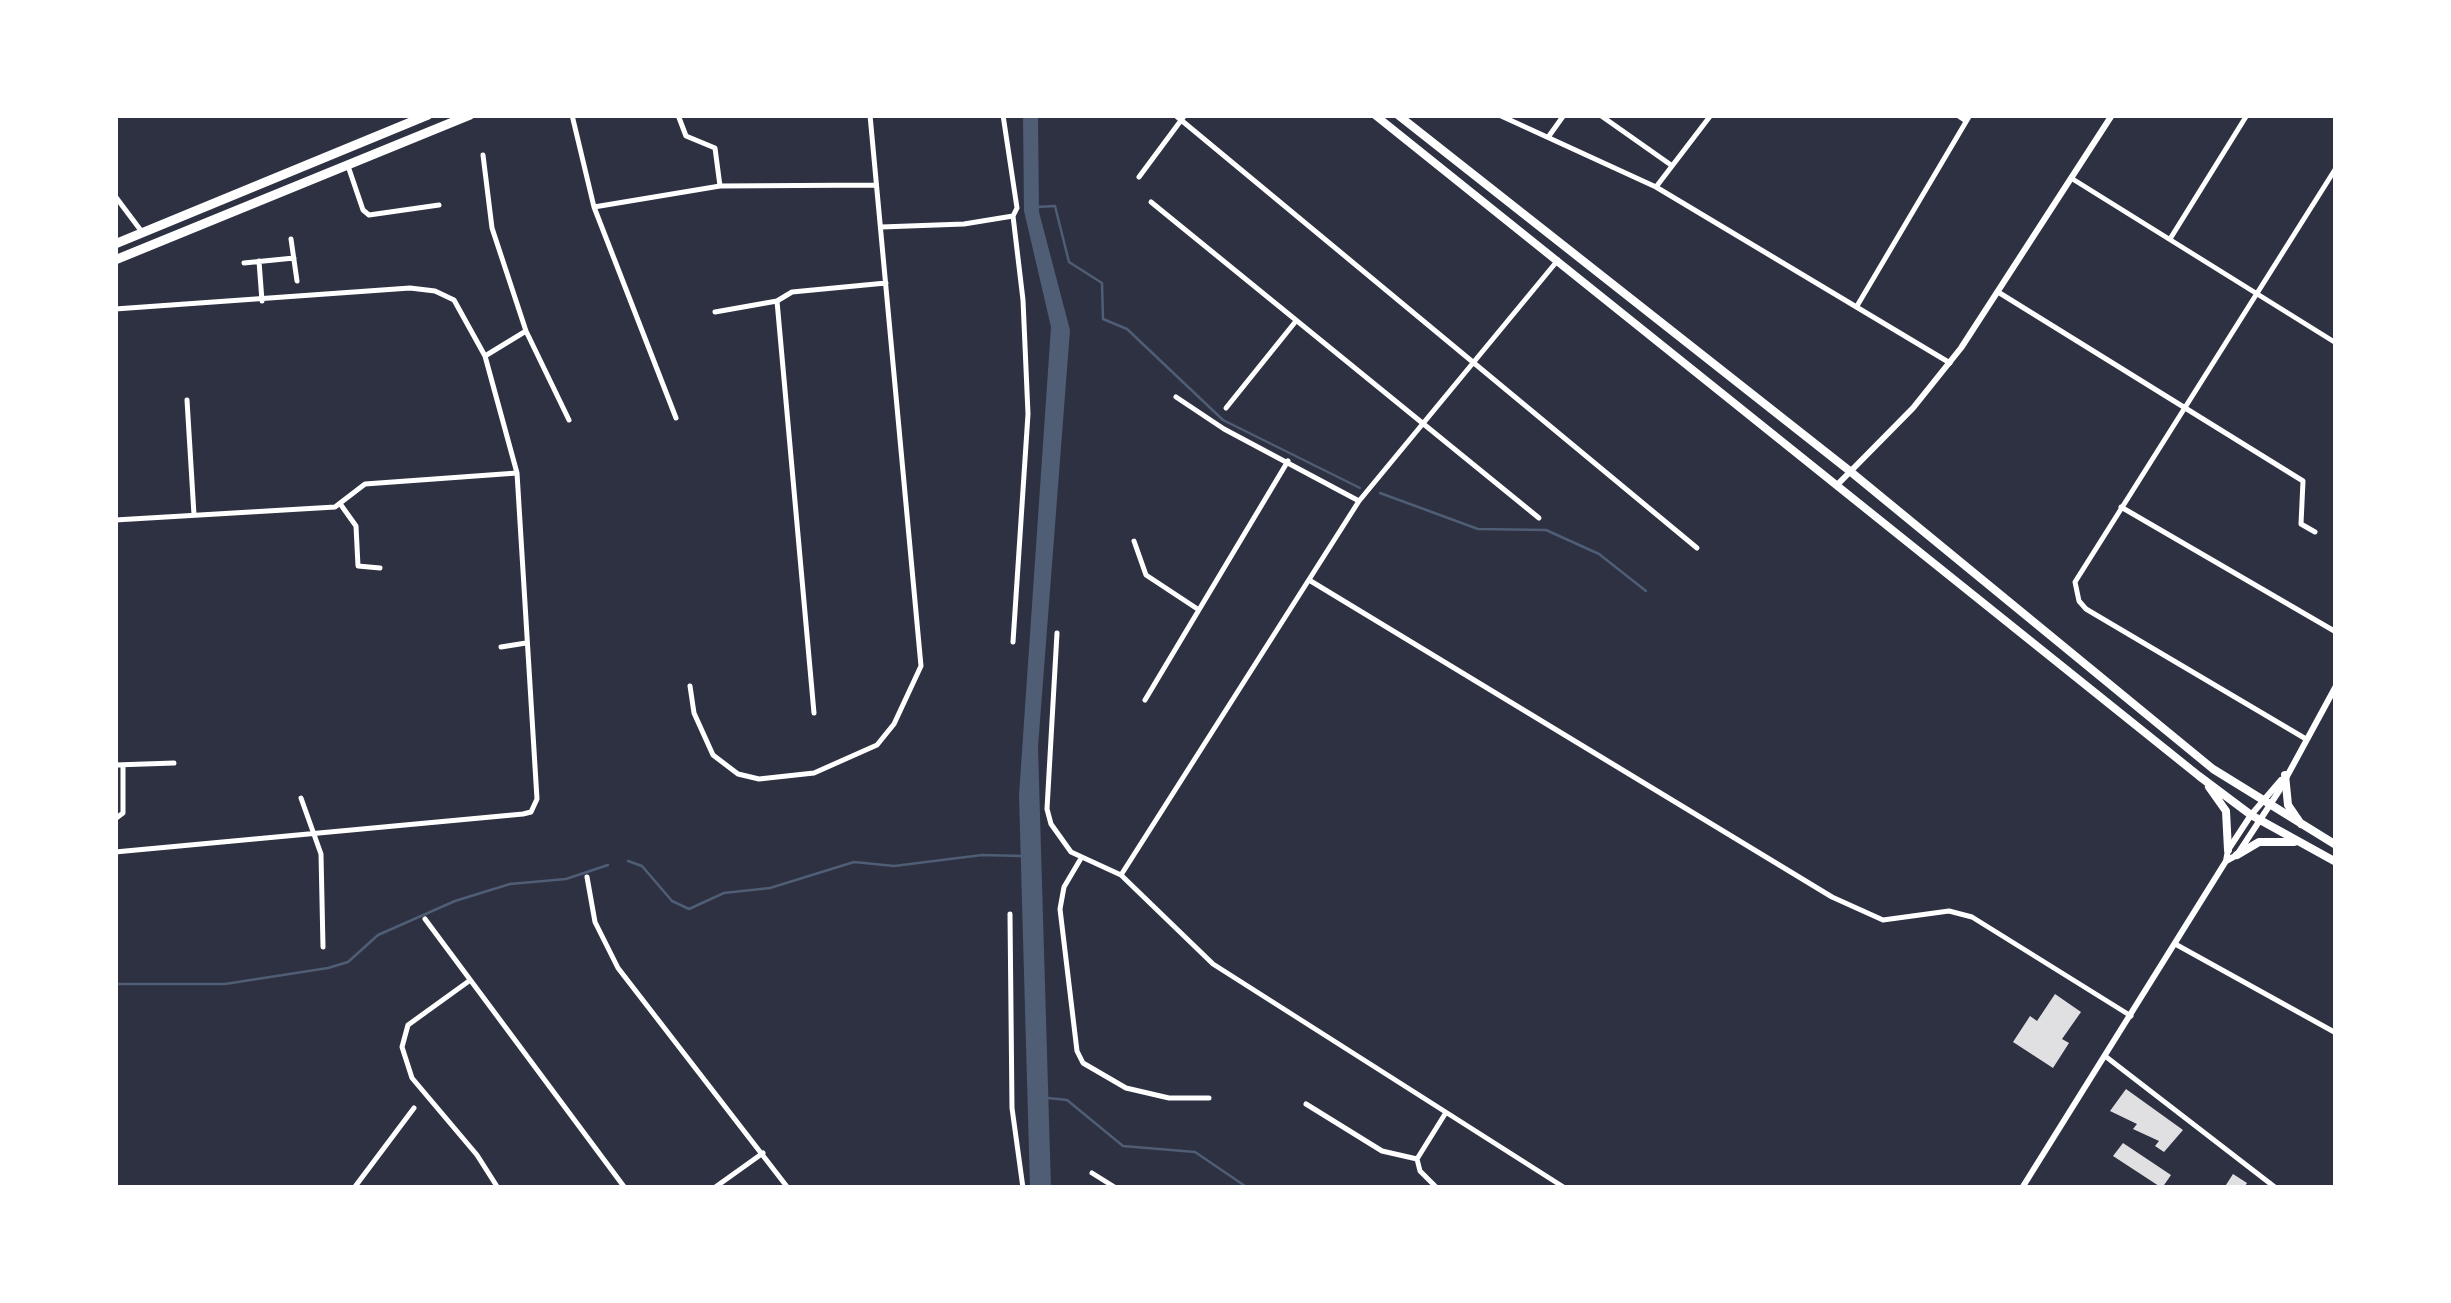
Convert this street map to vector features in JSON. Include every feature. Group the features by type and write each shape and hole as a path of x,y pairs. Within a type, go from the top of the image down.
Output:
{"highway":[{"path":"115,244 428,115"},
{"path":"115,260 470,115"}],"main road":[{"path":"1376,115 2199,776 2256,817 2336,862"},
{"path":"1398,115 1851,472 2087,669 2264,804 2336,845"},
{"path":"2199,776 2226,811 2228,850"},
{"path":"2283,777 2288,805 2304,827"},
{"path":"2237,856 2265,841 2299,842"}],"street":[{"path":"572,115 594,208 676,418"},
{"path":"678,115 686,136 716,148 720,186"},
{"path":"690,686 694,713 713,755 745,777 814,773 871,749 894,724 922,661 870,115"},
{"path":"1003,115 1017,208 1012,216 1023,300 1028,414 1013,642"},
{"path":"1499,115 1656,188 1950,363"},
{"path":"1549,136 1564,115"},
{"path":"1600,115 1672,165"},
{"path":"1656,188 1711,115"},
{"path":"1856,306 1968,118 1958,115"},
{"path":"1838,484 1950,363 2112,115"},
{"path":"2170,239 2247,115"},
{"path":"1139,177 1181,117 1697,548"},
{"path":"483,155 492,228 526,330 568,420"},
{"path":"348,166 369,215 376,218 439,205"},
{"path":"2306,739 2086,609 2079,601 2075,582 2336,168"},
{"path":"2072,178 2336,343"},
{"path":"594,208 720,186 876,185"},
{"path":"115,196 142,232"},
{"path":"1151,202 1538,518"},
{"path":"881,227 964,224 1012,216"},
{"path":"291,239 297,281"},
{"path":"244,263 294,258"},
{"path":"1121,875 1359,501 1558,260"},
{"path":"259,262 262,301"},
{"path":"715,312 777,301 792,292 886,283"},
{"path":"115,309 410,288 454,300 486,356 516,473 537,798 532,812 317,836 115,852"},
{"path":"1998,292 2303,480 2300,524 2315,532"},
{"path":"777,301 814,713"},
{"path":"1226,408 1296,321"},
{"path":"486,356 526,330"},
{"path":"1176,398 1224,429 1359,501"},
{"path":"187,400 194,515"},
{"path":"1145,700 1196,608 1288,462"},
{"path":"115,520 341,505 365,484 516,473"},
{"path":"341,505 356,526 358,566 380,568"},
{"path":"2121,507 2336,632"},
{"path":"1134,541 1146,575 1196,608"},
{"path":"1309,580 1832,897 1884,920 1949,911 1972,917 2131,1016"},
{"path":"1057,633 1046,809 1051,824 1080,860 1121,875 1213,964 1565,1188"},
{"path":"501,648 526,643"},
{"path":"2226,861 2237,856 2256,817 2336,686"},
{"path":"115,765 174,764"},
{"path":"115,819 123,814 124,765"},
{"path":"301,798 322,854 323,947"},
{"path":"2022,1188 2177,945 2226,861 2228,850 2256,817"},
{"path":"1080,860 1064,887 1060,909 1076,1051 1083,1063 1126,1088 1169,1098 1209,1098"},
{"path":"587,877 596,922 618,968 788,1188"},
{"path":"1010,914 1012,1108 1024,1188"},
{"path":"425,919 626,1188"},
{"path":"2177,945 2336,1033"},
{"path":"469,981 408,1025 402,1046 412,1078 477,1155 498,1188"},
{"path":"2105,1056 2276,1188"},
{"path":"1306,1104 1382,1151 1417,1159"},
{"path":"354,1188 414,1108"},
{"path":"1437,1188 1420,1171 1417,1159 1445,1114"},
{"path":"714,1188 763,1153"},
{"path":"1092,1173 1116,1188"}],"water":[{"path":"1023,115 1038,115 1039,212 1070,330 1038,747 1051,1188 1030,1188 1019,795 1051,327 1024,211"}],"building":[{"path":"2055,994 2081,1012 2062,1039 2069,1043 2053,1068 2013,1042 2030,1016 2037,1021"},
{"path":"2126,1089 2183,1130 2164,1152 2155,1146 2159,1141 2133,1129 2137,1124 2110,1111"},
{"path":"2123,1143 2171,1175 2162,1188 2113,1156"},
{"path":"2233,1174 2247,1183 2244,1188 2224,1188"}],"waterway":[{"path":"1037,207 1055,206 1069,262 1102,283 1103,319 1127,329 1223,420 1360,488"},
{"path":"1380,493 1478,529 1546,530 1599,554 1646,591"},
{"path":"628,861 642,866 672,901 689,909 724,893 770,888 854,862 894,866 982,855 1022,856"},
{"path":"118,984 225,984 328,968 348,962 378,935 455,901 510,884 566,879 608,865"},
{"path":"1048,1098 1067,1100 1123,1146 1195,1152 1248,1188"}]}
